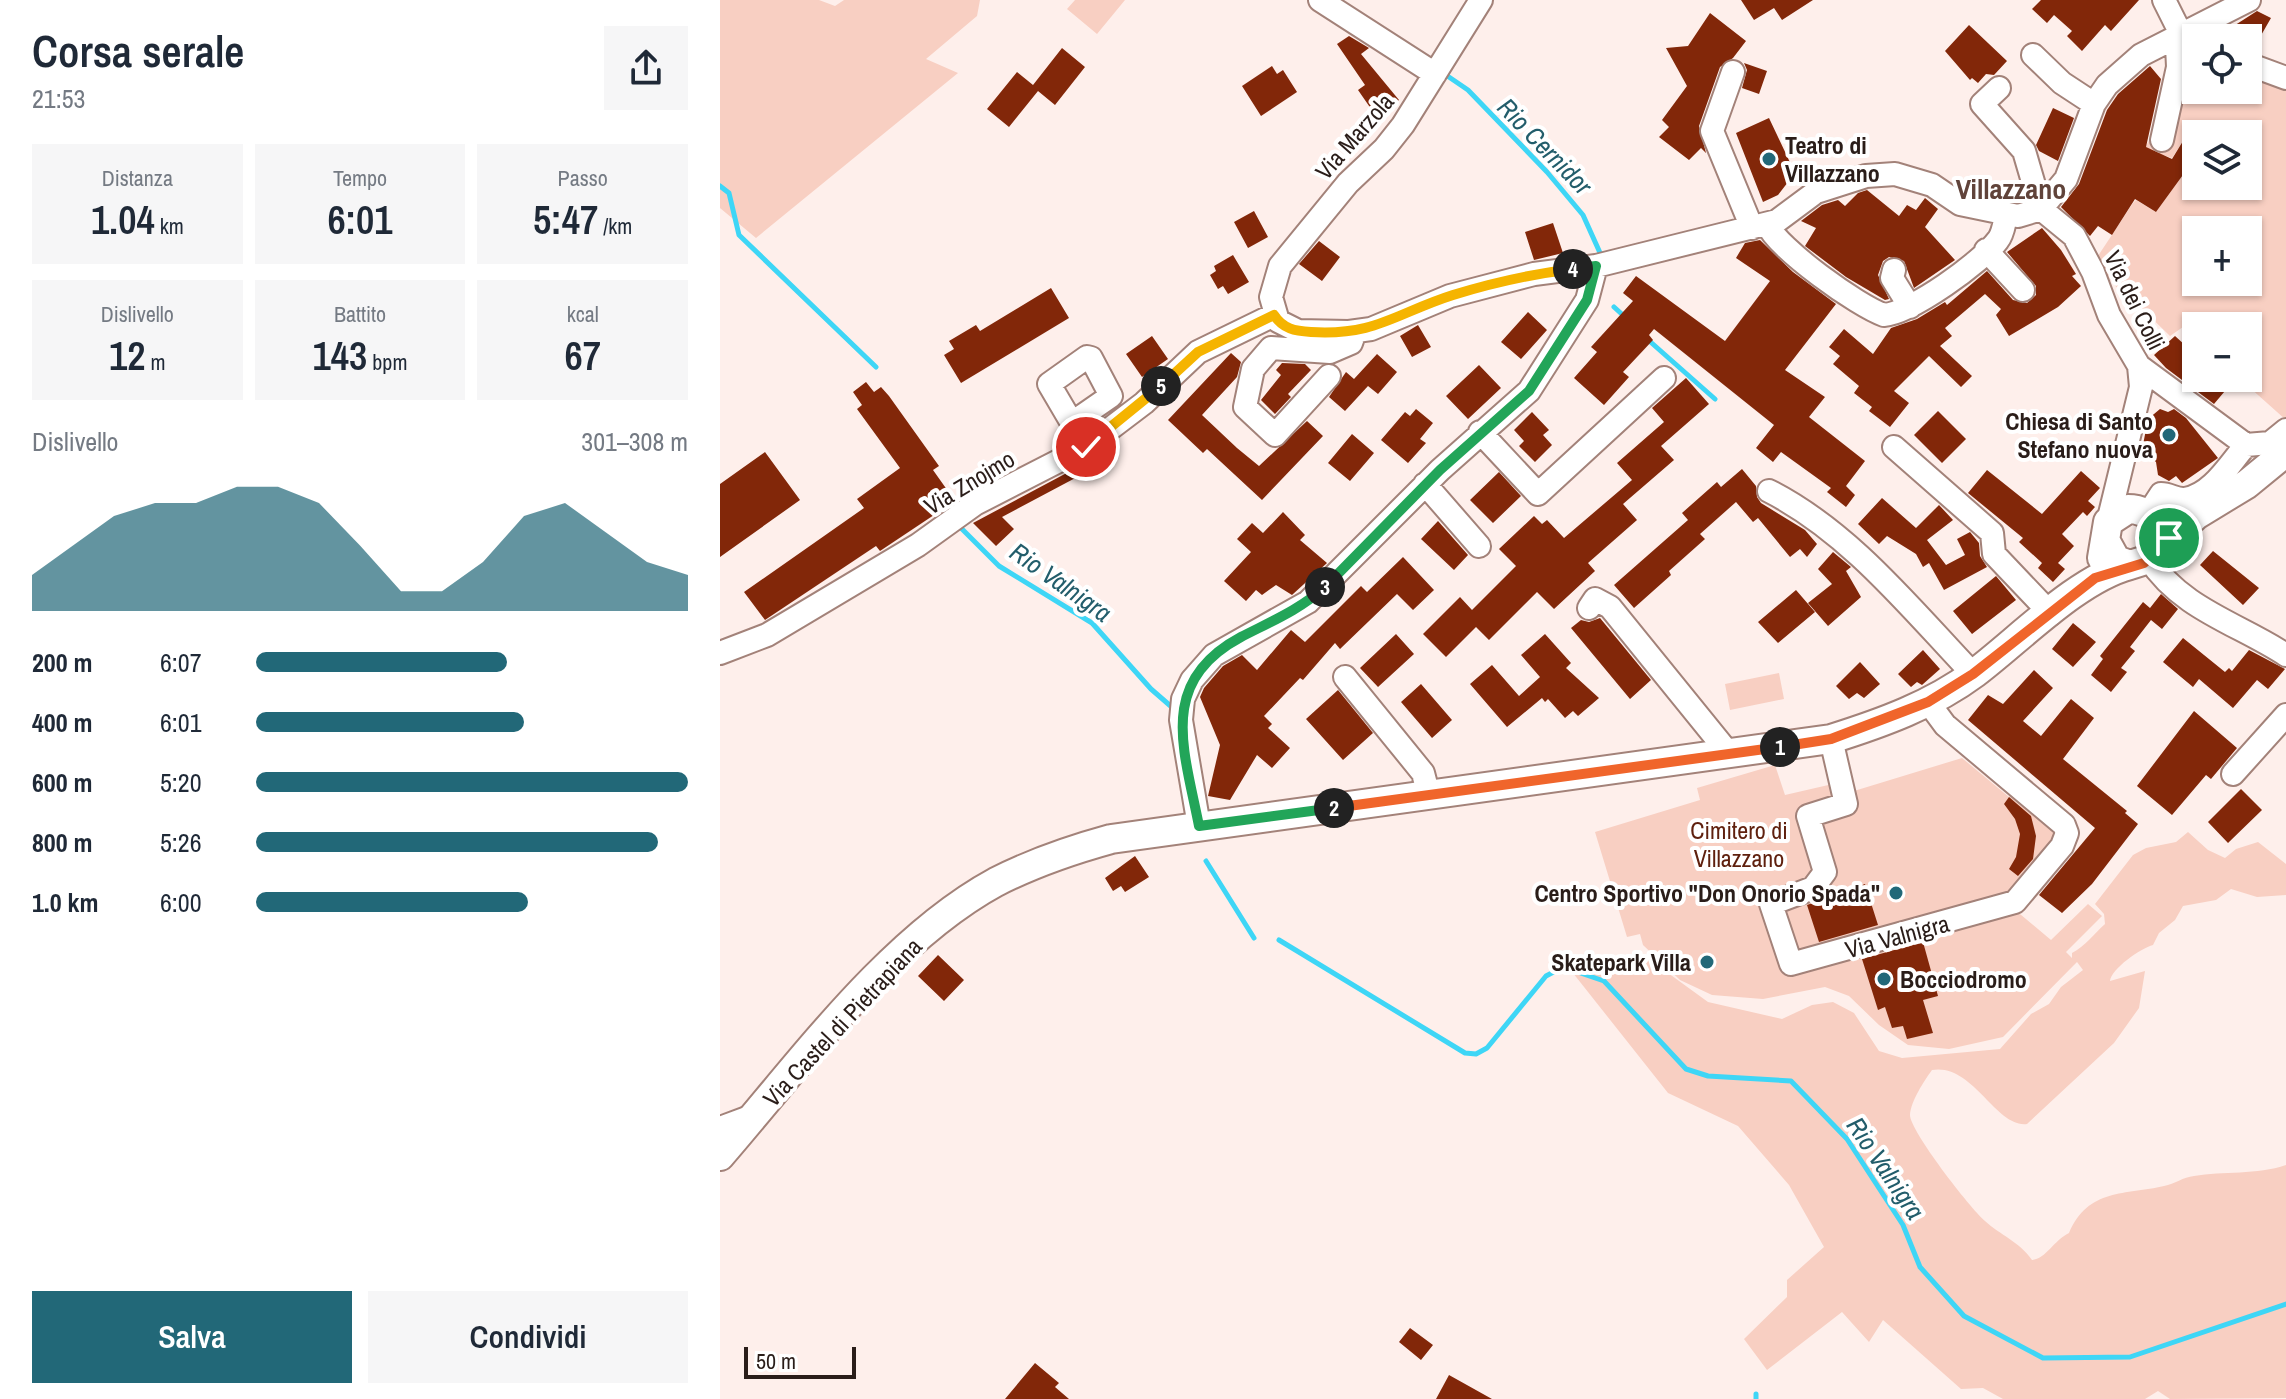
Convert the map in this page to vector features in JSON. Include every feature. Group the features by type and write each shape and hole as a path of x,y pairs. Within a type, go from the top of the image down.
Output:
{"main road":[{"path":"1199,826 1831,739 1928,702 1973,674 2095,578 2145,559 2196,515 2247,484 2286,452"},
{"path":"2095,578 2106,531 2121,512 2175,523 2196,515"},
{"path":"2145,559 2160,537 2146,515"},
{"path":"2106,531 2111,555 2145,559"},
{"name":"Via Castel di Pietrapiana","path":"720,1156 904,949 953,909 996,882 1057,854 1111,839 1199,826"}],"street":[{"path":"1320,0 1435,74"},
{"name":"Via Marzola","path":"1272,310 1273,282 1293,246 1348,183 1384,149 1481,0"},
{"path":"2164,0 2182,28"},
{"path":"2209,24 2249,0"},
{"path":"1272,310 1283,326 1298,331 1355,332 1371,329 1450,296 1534,274 1596,266 1760,226 1788,216 1816,192 1844,181 1881,175 1915,179 1960,204 2006,216 2041,209 2059,188 2075,161 2094,104 2107,85 2141,55 2182,39"},
{"path":"2162,140 2182,55"},
{"path":"2035,64 2094,104"},
{"path":"2262,69 2286,78"},
{"path":"1733,72 1712,131 1760,226 1869,310 1884,315 1910,307 1961,273 2000,238 2006,216"},
{"path":"1999,88 1982,104 2024,151 2041,209"},
{"name":"Via dei Colli","path":"2041,209 2074,236 2093,272 2109,315 2139,366 2141,387 2106,531"},
{"path":"1986,250 2023,290"},
{"path":"1199,826 1181,720 1183,699 1192,680 1214,655 1308,602 1425,484 1529,391 1587,300 1596,266"},
{"path":"1894,270 1892,278 1910,307"},
{"name":"Via Znojmo","path":"720,653 783,626 918,545 975,504 1086,447 1144,403 1198,352 1272,310"},
{"path":"1329,376 1275,435 1245,407 1253,369 1271,348 1330,352 1351,343 1355,332"},
{"path":"2139,366 2246,445 2270,443 2286,430"},
{"path":"1480,432 1538,494 1664,378"},
{"path":"1072,423 1086,447"},
{"path":"2120,477 2146,515 2161,494 2189,498 2205,489 2222,475 2246,445"},
{"path":"1894,447 1992,533 1994,554 2051,614"},
{"path":"1425,484 1479,546"},
{"path":"1769,491 1801,510 1863,561 1897,592 1973,674"},
{"path":"2145,559 2160,576 2203,611 2252,633 2286,655"},
{"path":"1589,608 1595,599 1610,607 1695,717 1730,755"},
{"path":"1345,677 1423,773 1429,796"},
{"name":"Via Valnigra","path":"1831,739 1846,804 1808,816 1825,872 1813,888 1771,904 1791,964 2015,902 2062,846 2067,833 2058,820 1945,725 1928,702"},
{"path":"2233,774 2286,715"},
{"path":"720,1128 756,1115"}],"green space":[{"path":"720,0 819,0 835,6 844,0 980,0 977,16 926,59 958,73 756,238 720,208"},
{"path":"1075,0 1125,0 1097,34 1067,9"},
{"path":"2182,60 2182,104 2262,104 2262,77 2286,85 2286,420 2255,392 2262,392 2262,312 2182,312 2182,328 2170,336 2135,302 2128,300 2094,262 2136,200 2156,212 2182,176 2182,200 2262,200 2262,120 2182,120 2182,143 2172,158 2160,154 2130,157 2146,146"},
{"path":"1779,673 1784,699 1730,710 1725,684"},
{"name":"Cimitero di Villazzano","path":"1962,758 2009,797 2014,792 2063,834 2008,904 2051,940 2088,904 2102,916 2066,952 2072,958 2072,953 2105,924 2104,914 2095,904 2133,855 2146,848 2176,842 2188,832 2208,850 2225,858 2236,849 2258,842 2286,864 2286,895 2257,897 2231,889 2216,900 2183,906 2175,920 2159,933 2153,945 2121,965 2110,981 2145,971 2139,1008 2114,1043 2027,1124 2016,1123 2005,1116 1972,1085 1947,1070 1932,1070 1915,1098 1910,1115 1930,1152 1967,1201 1985,1221 2022,1248 2032,1260 2042,1256 2069,1233 2087,1208 2109,1196 2164,1186 2190,1177 2286,1165 2286,1398 2170,1399 2158,1391 2145,1399 2003,1399 1983,1388 1961,1389 1883,1320 1869,1342 1842,1312 1767,1370 1744,1339 1787,1297 1787,1280 1824,1247 1789,1185 1738,1126 1668,1093 1569,968 1589,962 1646,957 1708,1002 1782,1019 1812,1005 1833,1002 1854,1013 1879,1051 1902,1058 2000,1049 2031,1014 2049,1004 2061,987 2083,970 2077,962 2003,1037 1949,1049 1908,1045 1879,1025 1849,996 1825,987 1763,999 1712,995 1680,980 1643,945 1640,934 1627,937 1595,832 1700,800 1697,788 1775,765 1785,795 1850,780 1854,791"}],"building":[{"path":"1741,0 1813,0 1782,20 1774,8 1754,20"},
{"path":"2041,0 2139,0 2111,31 2105,25 2082,51 2067,36 2072,31 2054,15 2047,23 2032,9"},
{"path":"2257,11 2271,18 2262,34 2262,24 2237,24"},
{"path":"1710,13 1746,41 1733,58 1720,67 1699,126 1706,153 1701,148 1689,160 1659,137 1669,127 1662,120 1687,86 1666,48 1688,46"},
{"path":"1969,25 2007,61 1994,75 1986,74 1978,83 1972,78 1970,80 1945,51"},
{"path":"1349,36 1369,48 1361,54 1399,100 1376,116 1358,90 1365,85 1337,44"},
{"path":"1062,48 1085,67 1055,105 1038,91 1009,127 987,109 1017,72 1033,85"},
{"path":"1744,63 1767,71 1759,94 1742,88 1747,70"},
{"path":"1272,66 1277,74 1283,70 1297,92 1261,116 1242,86"},
{"path":"2150,66 2161,79 2146,147 2172,159 2182,143 2182,176 2156,212 2135,199 2112,235 2098,226 2090,236 2061,207 2079,184 2107,110 2118,94"},
{"path":"2053,108 2074,118 2058,161 2039,151 2036,145"},
{"path":"1769,118 1795,173 1778,195 1763,202 1736,133"},
{"path":"1867,190 1899,216 1907,205 1916,210 1925,198 1938,209 1925,227 1955,260 1914,288 1904,261 1889,257 1883,261 1878,275 1889,299 1885,300 1846,277 1805,246 1816,228 1801,221 1822,205 1838,200 1845,206 1858,193"},
{"path":"1254,211 1268,237 1248,248 1234,222"},
{"path":"1553,223 1563,253 1534,260 1525,232"},
{"path":"2042,228 2061,250 2076,274 2072,276 2081,286 2058,307 2009,336 1996,315 2001,309 1985,294 1945,328 1952,336 1940,346 1972,376 1961,387 1929,356 1894,391 1909,403 1890,427 1869,411 1872,407 1854,393 1859,386 1833,364 1840,356 1829,347 1844,329 1873,354 1891,328 1917,319 1945,302 1947,305 1987,271 2013,300 2027,303 2036,295 2036,286 2007,252"},
{"path":"1760,240 1793,272 1836,304 1785,370 1825,397 1809,417 1865,461 1846,486 1855,495 1846,507 1827,492 1831,488 1781,452 1773,462 1756,448 1774,425 1654,329 1649,335 1653,340 1623,372 1629,377 1604,405 1574,378 1597,352 1591,347 1633,301 1623,293 1636,276 1725,341 1770,281 1736,258 1745,243"},
{"path":"1319,241 1340,257 1322,281 1299,264"},
{"path":"1233,255 1249,282 1228,294 1223,286 1218,289 1210,275 1216,271 1214,266"},
{"path":"1051,288 1069,318 961,383 944,355 954,349 949,341 976,325 980,331"},
{"path":"1528,312 1547,330 1521,359 1501,342"},
{"path":"1418,325 1431,347 1412,357 1400,336"},
{"path":"1152,336 1168,359 1142,377 1126,354"},
{"path":"2175,336 2182,342 2182,380 2166,368 2154,355"},
{"path":"1231,353 1241,362 1237,377 1202,415 1237,448 1259,466 1307,421 1323,436 1262,500 1207,449 1203,453 1168,420"},
{"path":"1377,354 1397,372 1378,394 1368,386 1345,411 1329,397 1346,372 1354,379"},
{"path":"1282,363 1305,364 1311,370 1288,394 1291,397 1275,414 1261,400 1281,375 1276,370"},
{"path":"1479,365 1501,388 1468,419 1446,396"},
{"path":"1686,378 1709,404 1661,446 1674,460 1623,504 1637,520 1588,563 1595,571 1554,609 1537,592 1489,640 1476,627 1446,657 1423,634 1460,597 1472,610 1516,566 1499,549 1534,516 1542,524 1547,520 1564,538 1632,480 1617,463 1664,422 1652,408"},
{"path":"866,382 874,392 881,387 889,396 939,466 933,470 955,501 880,551 876,546 765,620 744,592 864,508 857,499 900,468 857,409 862,405 853,392"},
{"path":"2198,392 2224,392 2214,404"},
{"path":"1416,409 1433,423 1420,439 1426,443 1408,463 1381,440 1405,412 1410,416"},
{"path":"2160,409 2168,412 2174,409 2186,418 2218,458 2182,483 2176,476 2169,481 2158,475 2156,462 2142,450 2148,419"},
{"path":"1938,411 1966,439 1942,463 1914,435"},
{"path":"1532,412 1549,430 1543,435 1552,445 1535,462 1519,446 1524,441 1514,430"},
{"path":"1352,434 1374,453 1350,481 1328,463"},
{"path":"765,452 800,500 720,557 720,484"},
{"path":"1091,460 1096,467 1002,517 1014,529 996,546 973,523"},
{"path":"1742,469 1756,486 1761,503 1805,530 1817,544 1807,557 1800,549 1790,557 1758,518 1753,522 1736,502 1700,534 1705,539 1669,571 1671,575 1634,608 1614,585 1688,520 1682,513 1717,482 1721,487"},
{"path":"1987,470 2042,514 2081,471 2100,488 2088,501 2095,507 2087,516 2083,512 2062,534 2074,546 2058,563 2065,569 2053,582 2038,568 2042,563 2019,542 2023,538 1968,493"},
{"path":"1499,472 1521,496 1493,523 1470,500"},
{"path":"1882,498 1916,528 1939,505 1953,520 1927,540 1946,565 1965,555 1957,539 1970,532 1979,543 1980,556 1987,567 1944,590 1929,563 1923,567 1916,554 1887,536 1879,544 1858,524"},
{"path":"1283,512 1305,535 1300,540 1327,563 1292,595 1276,585 1262,595 1256,590 1246,601 1224,581 1251,552 1237,539 1252,523 1263,533"},
{"path":"1438,521 1468,555 1454,570 1421,539"},
{"path":"2213,551 2259,588 2243,605 2200,565"},
{"path":"1833,552 1851,567 1846,571 1861,597 1828,626 1808,603 1832,584 1818,569"},
{"path":"1403,557 1434,590 1413,610 1397,594 1340,649 1335,643 1303,680 1300,678 1264,716 1272,724 1268,728 1290,748 1272,768 1257,755 1230,800 1208,796 1220,745 1200,697 1204,688 1223,666 1242,655 1257,670 1291,630 1305,642 1361,586 1367,592"},
{"path":"1996,576 2016,600 1972,634 1953,611"},
{"path":"1796,590 1815,612 1778,643 1758,622"},
{"path":"2161,594 2178,609 2162,629 2151,620 2130,647 2135,651 2121,668 2127,672 2111,692 2091,675 2103,659 2100,656 2143,602 2150,608"},
{"path":"1600,618 1651,680 1630,699 1571,628 1581,620 1589,622"},
{"path":"2073,623 2096,642 2073,667 2052,649"},
{"path":"1396,634 1414,654 1378,687 1360,668"},
{"path":"1545,634 1571,663 1566,668 1599,698 1578,716 1573,711 1565,718 1548,699 1545,702 1542,698 1507,727 1470,684 1492,665 1519,696 1540,677 1521,655"},
{"path":"2183,638 2225,672 2229,668 2232,671 2249,650 2285,669 2268,689 2257,680 2233,708 2199,679 2193,687 2163,662"},
{"path":"1923,650 1940,669 1922,685 1917,682 1911,687 1898,674"},
{"path":"1860,662 1880,684 1864,698 1857,693 1849,699 1836,686"},
{"path":"2034,670 2053,688 2023,721 2041,736 2071,699 2094,718 2063,759 2127,811 2125,813 2138,824 2092,884 2062,913 2039,895 2095,828 1968,720 1988,695 2003,704"},
{"path":"1421,684 1452,720 1432,738 1401,702"},
{"path":"1338,690 1373,733 1343,760 1306,719"},
{"path":"2194,711 2237,748 2211,779 2206,775 2172,815 2137,786"},
{"path":"2241,789 2262,810 2228,843 2208,822"},
{"path":"2009,797 2031,816 2036,836 2033,859 2018,876 2009,869 2016,857 2020,834 2015,819 2004,804"},
{"path":"1135,856 1149,877 1125,892 1121,886 1113,891 1105,878"},
{"path":"1865,884 1878,925 1819,942 1807,905"},
{"path":"1923,942 1938,996 1923,1000 1933,1033 1907,1039 1903,1026 1892,1028 1885,1007 1878,1010 1862,959"},
{"path":"938,955 964,980 944,1001 918,976"},
{"path":"1410,1328 1433,1345 1421,1360 1399,1342"},
{"path":"1035,1363 1059,1383 1055,1387 1069,1399 1005,1399"},
{"path":"1449,1375 1492,1399 1436,1399"}],"waterway":[{"name":"Rio Cernidor","path":"1446,75 1468,90 1547,172 1583,215 1601,255"},
{"name":"Rio Valnigra","path":"720,186 729,193 739,235 876,367"},
{"name":"Rio Cernidor","path":"1614,307 1625,317"},
{"name":"Rio Cernidor","path":"1646,338 1715,399"},
{"name":"Rio Valnigra","path":"960,527 999,566 1092,623 1151,689 1174,709"},
{"name":"Rio Valnigra","path":"1206,861 1254,938"},
{"name":"Rio Valnigra","path":"1279,940 1465,1053 1476,1054 1487,1048 1546,976 1563,967 1604,981 1686,1069 1708,1076 1791,1081 1847,1139 1903,1225 1920,1267 1964,1316 2043,1358 2130,1357 2286,1304"},
{"path":"1756,1394 1756,1399"}],"place":[{"name":"Teatro di Villazzano","path":"1769,159"},
{"name":"Chiesa di Santo Stefano nuova","path":"2169,435"},
{"name":"Centro Sportivo \"Don Onorio Spada\"","path":"1896,893"},
{"name":"Skatepark Villa","path":"1707,962"},
{"name":"Bocciodromo","path":"1884,979"}],"district":[{"name":"Villazzano","path":"2011,189"}],"route":[{"path":"1086,447 1144,403 1198,352 1227,335 1274,315 1283,326 1298,331 1355,332 1371,329 1450,296 1534,274 1596,266 1597,273 1587,300 1529,391 1440,470 1308,602 1278,621 1240,637 1214,655 1192,680 1183,699 1181,720 1199,826 1831,739 1876,725 1928,702 1973,674 2095,578 2111,570 2144,563 2169,538"}]}
